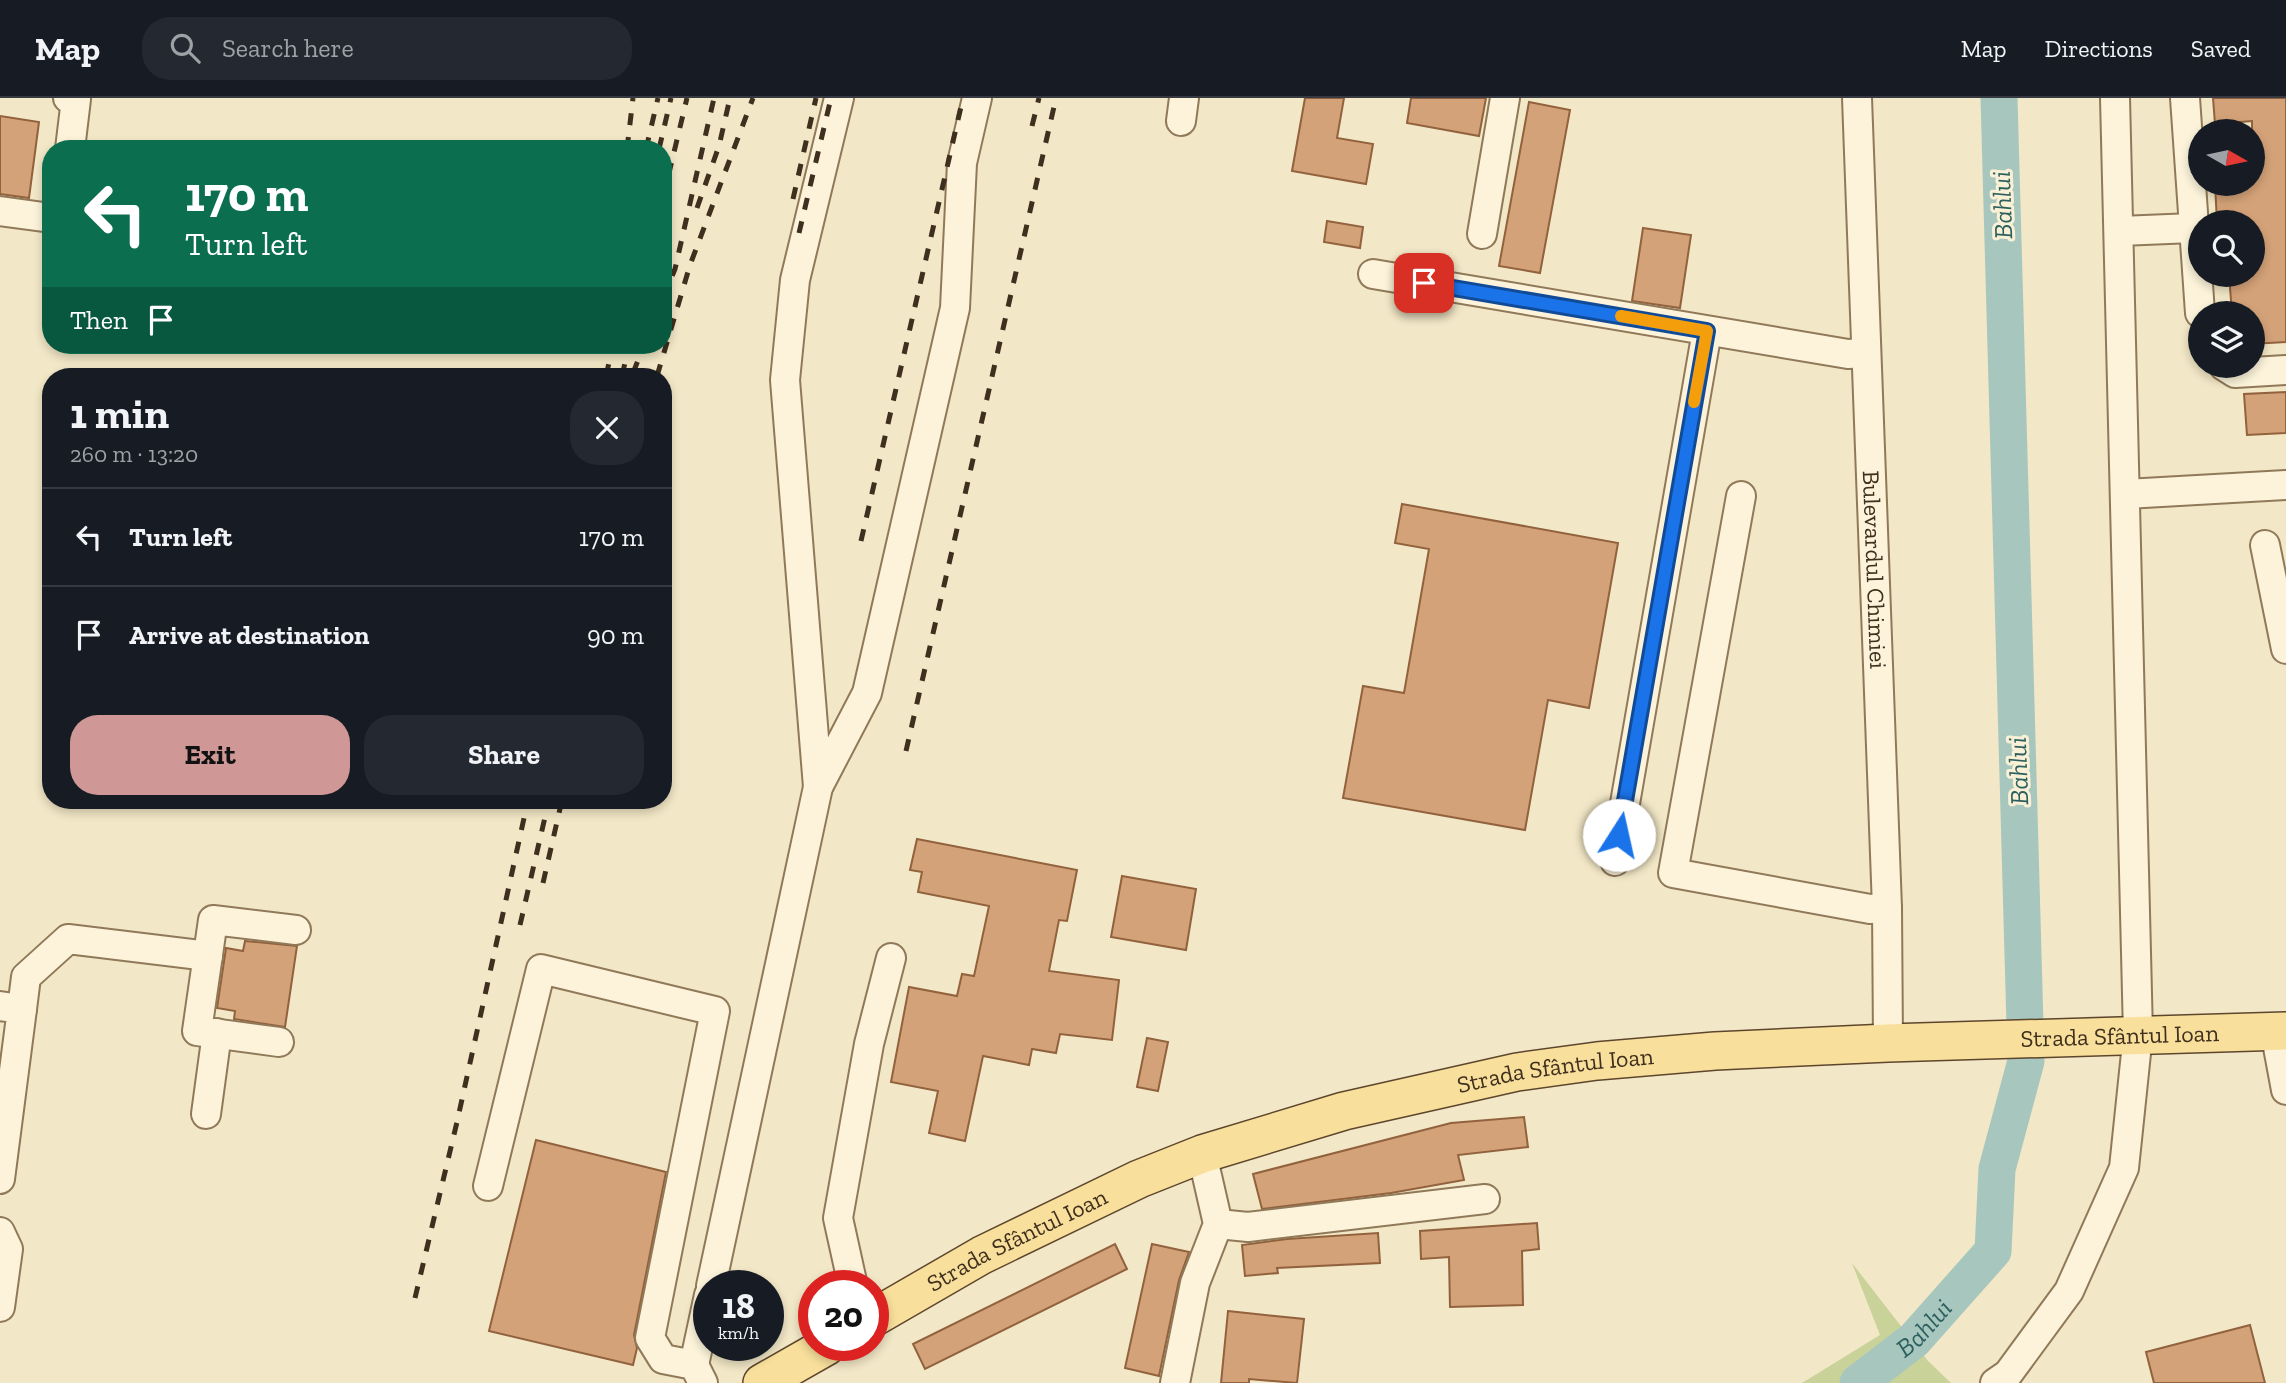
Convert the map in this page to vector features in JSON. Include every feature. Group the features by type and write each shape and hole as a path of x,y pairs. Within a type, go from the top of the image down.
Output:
{"main road":[{"name":"Strada Sfântul Ioan","path":"889,1309 982,1255 1139,1178 1202,1154 1344,1111 1517,1072 1597,1061 1715,1051 2280,1031"},
{"path":"762,1383 801,1361"}],"street":[{"path":"68,98 76,99 71,140"},
{"path":"818,787 785,380 795,280 839,98"},
{"path":"714,1270 818,787 867,693 955,308 962,163 977,98"},
{"path":"1482,234 1505,98"},
{"name":"Bulevardul Chimiei","path":"1857,98 1887,908 1888,1043"},
{"path":"1995,1383 2008,1374 2069,1292 2124,1168 2138,1034 2115,98"},
{"path":"2185,98 2192,210"},
{"path":"0,211 42,217"},
{"path":"2120,231 2188,228"},
{"path":"1373,274 1848,354 1866,353"},
{"path":"1615,861 1707,331"},
{"path":"2265,371 2286,370"},
{"path":"2126,494 2286,485"},
{"path":"1741,496 1673,873 1870,909 1887,908"},
{"path":"2265,545 2286,649"},
{"path":"279,1042 197,1031 213,920 296,930"},
{"path":"0,1179 11,1007 26,977 68,939 208,956"},
{"path":"849,1270 838,1218 869,1044 891,958"},
{"path":"488,1186 541,969 715,1011 650,1338 663,1359 698,1374"},
{"path":"2280,1031 2286,1090"},
{"path":"206,1114 217,1033"},
{"path":"1175,1383 1195,1283 1218,1224 1202,1154"},
{"path":"1218,1224 1248,1227 1485,1199"},
{"path":"0,1232 8,1250 0,1307"}],"green space":[{"path":"1852,1263 1928,1361 1951,1383 1802,1383 1880,1335"}],"building":[{"path":"1305,98 1344,98 1337,138 1373,144 1366,184 1292,171"},
{"path":"1411,98 1486,98 1479,136 1407,123"},
{"path":"2213,98 2286,98 2286,342 2265,343 2265,301 2231,301 2230,287 2265,287 2265,210 2216,210 2216,196 2265,196 2265,119 2215,119"},
{"path":"1529,102 1570,110 1540,273 1499,266"},
{"path":"0,116 39,122 29,198 0,194"},
{"path":"1327,221 1363,227 1360,248 1324,242"},
{"path":"1643,228 1691,235 1680,308 1632,301"},
{"path":"2286,392 2286,433 2247,435 2244,394"},
{"path":"1402,504 1618,543 1589,708 1548,700 1525,830 1343,798 1363,686 1404,693 1429,549 1395,543"},
{"path":"917,839 1077,870 1067,921 1059,920 1049,971 1119,980 1112,1040 1060,1034 1056,1053 1032,1049 1029,1065 983,1056 965,1141 929,1133 938,1091 891,1082 909,987 957,996 962,974 974,976 989,906 918,892 922,872 910,870"},
{"path":"1122,876 1196,889 1186,950 1111,937"},
{"path":"245,941 297,946 285,1027 234,1019 235,1011 217,1008 226,948 243,951"},
{"path":"1147,1038 1168,1042 1158,1091 1137,1087"},
{"path":"1524,1117 1528,1147 1458,1155 1464,1180 1391,1193 1262,1209 1253,1174 1451,1123"},
{"path":"536,1140 666,1172 634,1335 637,1348 633,1365 489,1331"},
{"path":"1537,1223 1539,1249 1522,1251 1523,1305 1450,1307 1449,1257 1421,1259 1420,1231"},
{"path":"1378,1233 1380,1263 1277,1268 1278,1273 1245,1276 1242,1245"},
{"path":"1115,1244 1127,1269 925,1369 913,1344"},
{"path":"1152,1244 1189,1252 1179,1280 1159,1376 1125,1368"},
{"path":"1228,1311 1304,1319 1297,1383 1249,1379 1249,1383 1221,1383"},
{"path":"2250,1325 2265,1383 2154,1383 2146,1352"}],"waterway":[{"name":"Bahlui","path":"1858,1383 1914,1340 1993,1251 1997,1169 2026,1061 1999,98"}],"railway":[{"path":"628,140 633,98"},
{"path":"648,140 658,98"},
{"path":"661,140 671,98"},
{"path":"672,160 687,98"},
{"path":"672,276 714,98"},
{"path":"697,208 719,146 730,98"},
{"path":"672,326 690,265 753,98"},
{"path":"793,199 816,98"},
{"path":"799,233 831,98"},
{"path":"861,541 963,98"},
{"path":"1032,126 1039,98"},
{"path":"906,751 1056,98"},
{"path":"608,368 611,354"},
{"path":"624,368 627,354"},
{"path":"635,368 640,354"},
{"path":"659,368 664,354"},
{"path":"415,1298 526,809"},
{"path":"520,925 547,809"},
{"path":"543,883 560,809"}],"slow traffic":[{"path":"1621,316 1707,331 1694,402"}],"route":[{"path":"1424,283 1707,331 1619,835"}]}
